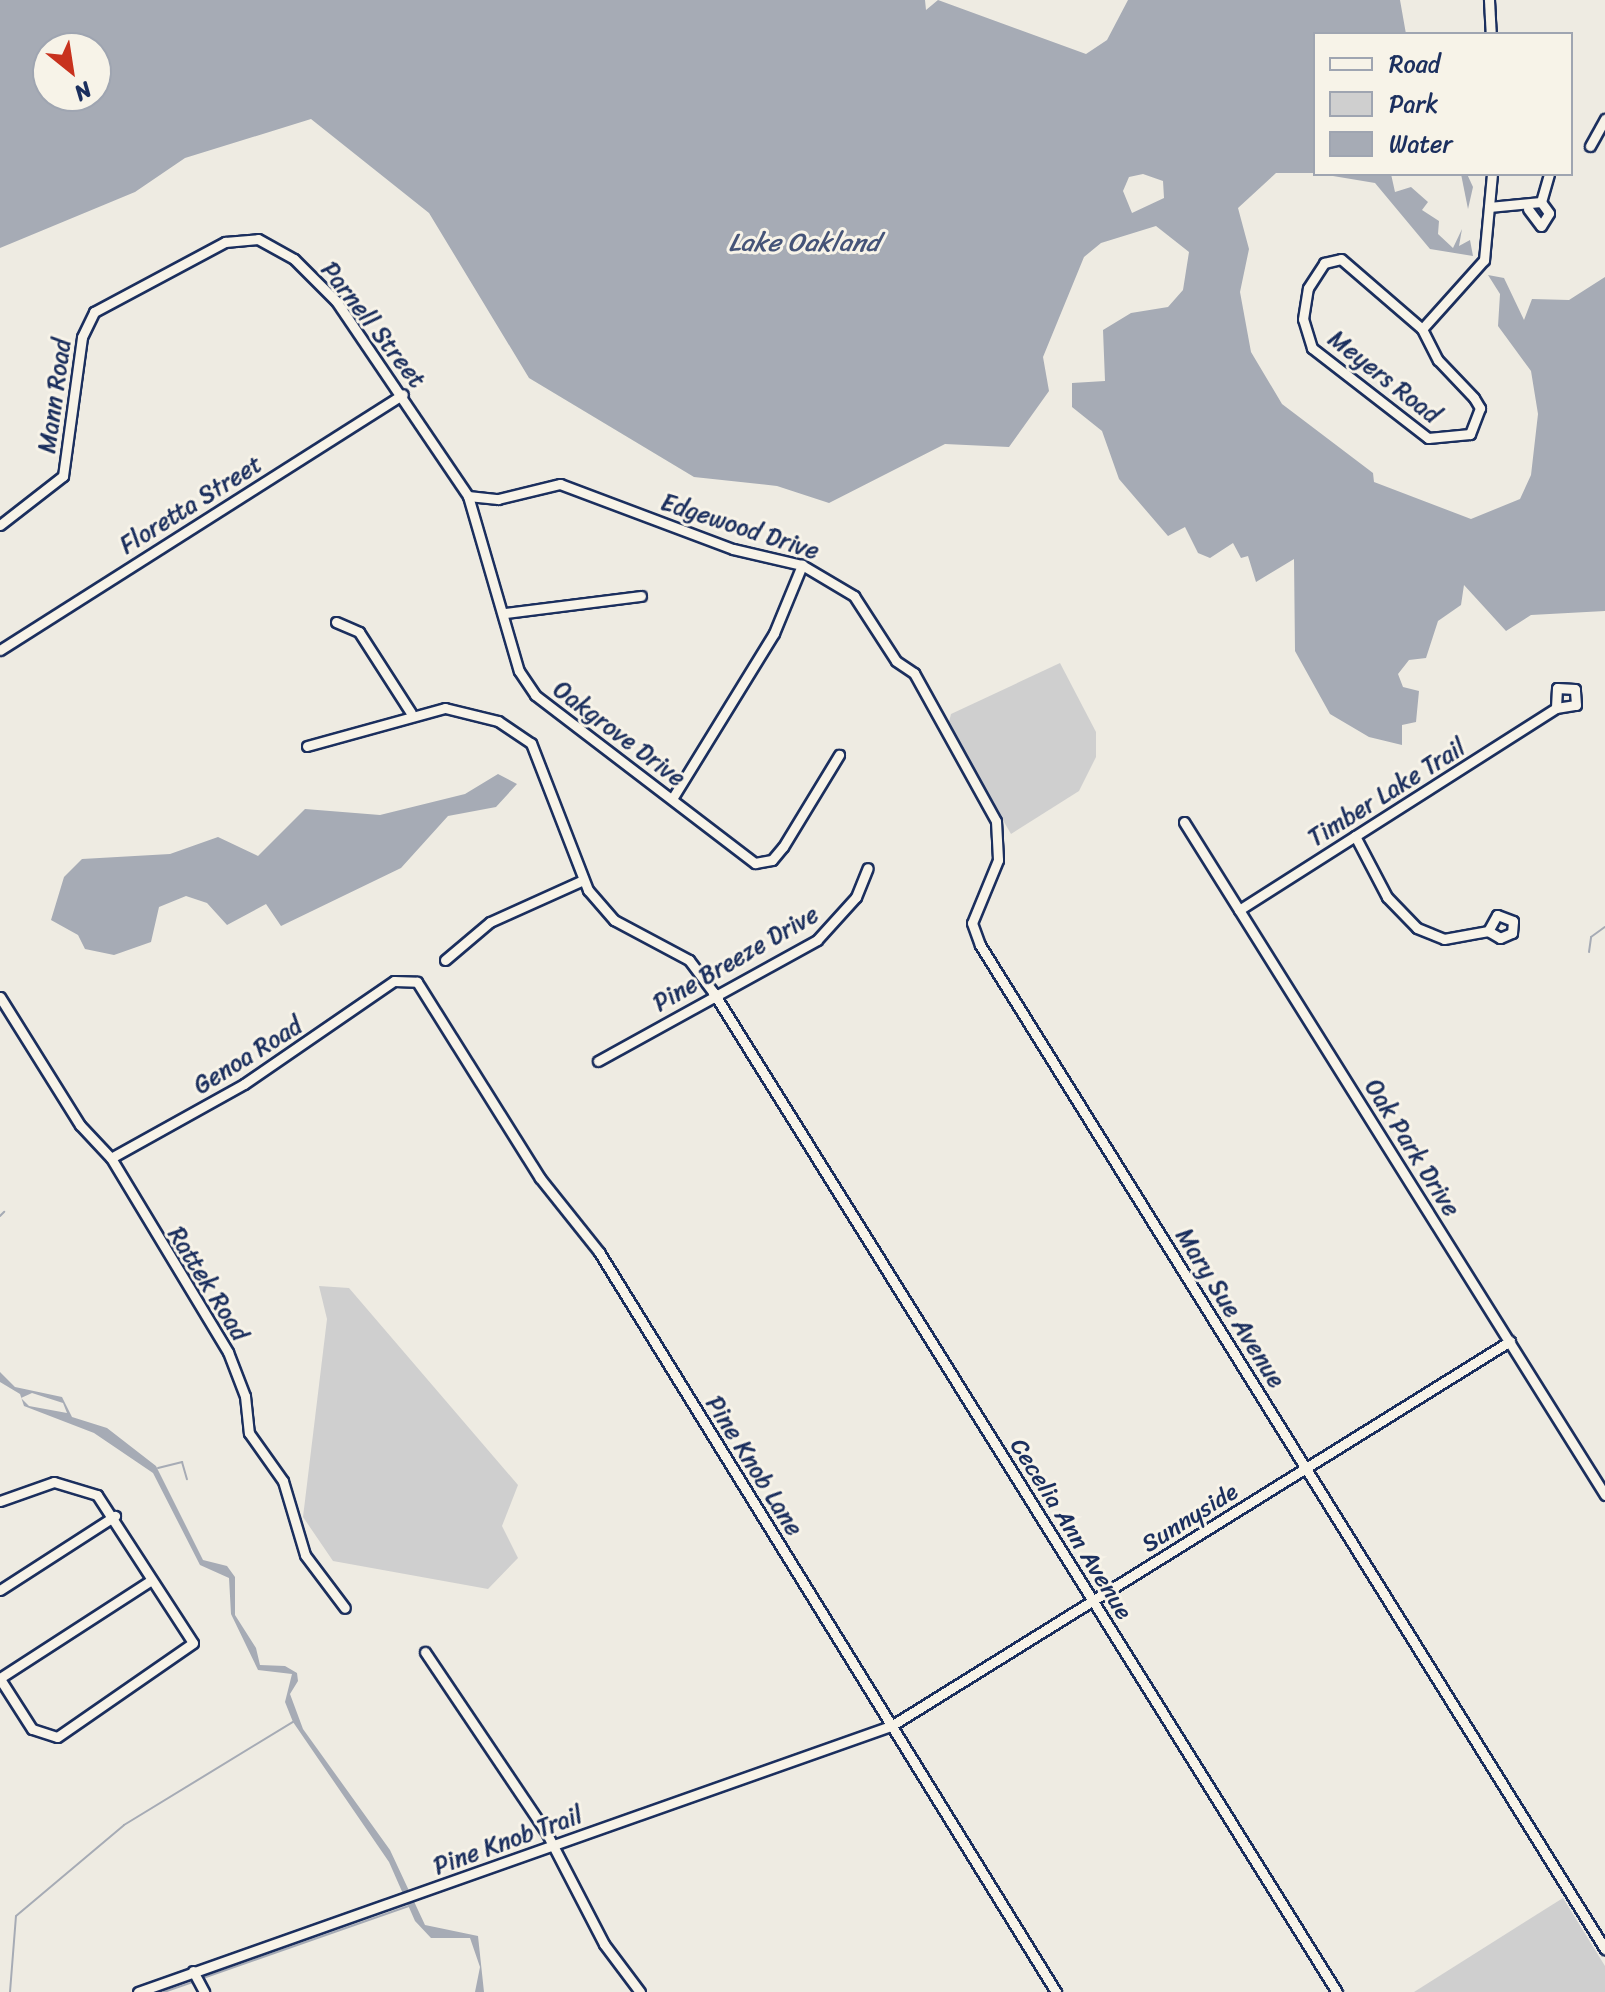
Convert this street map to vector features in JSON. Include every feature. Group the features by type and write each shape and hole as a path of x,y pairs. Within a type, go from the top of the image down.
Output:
{"street":[{"path":"1489,0 1491,32"},
{"path":"1590,146 1605,119"},
{"path":"1422,329 1484,260 1492,176"},
{"path":"1489,207 1528,209 1541,202 1548,176"},
{"path":"1528,209 1541,226 1549,213 1541,202"},
{"name":"Parnell Street","path":"242,238 294,259 336,301 403,394 449,465"},
{"name":"Mann Road","path":"0,525 63,476 82,337 94,312 242,238"},
{"name":"Meyers Road","path":"1341,259 1422,329 1438,360 1480,408 1478,425 1460,439 1428,438 1320,357 1303,319 1308,288 1324,263 1341,259"},
{"name":"Floretta Street","path":"0,650 403,394"},
{"name":"Oakgrove Drive","path":"449,465 468,496 528,688 741,855 764,863 783,847 839,755"},
{"name":"Edgewood Drive","path":"468,496 498,499 560,484 733,549 802,565 843,583 896,661 914,673"},
{"path":"672,799 784,609 802,565"},
{"path":"506,613 641,596"},
{"path":"336,622 359,632 411,713"},
{"name":"Mary Sue Avenue","path":"914,673 996,821 998,860 972,923 980,945 1605,1949"},
{"path":"307,746 411,713 445,708 476,713 531,743 553,785 583,880 490,922 445,960"},
{"name":"Timber Lake Trail","path":"1239,910 1556,708"},
{"name":"Oak Park Drive","path":"1184,822 1605,1495"},
{"path":"1355,836 1387,897 1417,928 1444,939 1488,931"},
{"name":"Pine Breeze Drive","path":"598,1061 713,992 834,928 868,868"},
{"name":"Cecelia Ann Avenue","path":"583,880 614,920 673,948 713,992 1337,1992"},
{"name":"Genoa Road","path":"111,1158 244,1084 401,978"},
{"name":"Pine Knob Lane","path":"401,978 422,987 540,1178 599,1252 1056,1992"},
{"name":"Rattek Road","path":"0,997 80,1125 111,1158 228,1352 249,1433 279,1473 305,1555 345,1608"},
{"name":"Sunnyside","path":"891,1726 1510,1341"},
{"path":"0,1501 33,1484 74,1483 115,1516 150,1581 190,1635 192,1647 57,1737 32,1729 0,1679 150,1581"},
{"path":"0,1590 115,1516"},
{"path":"425,1652 554,1847 604,1944 640,1992"},
{"name":"Pine Knob Trail","path":"138,1992 891,1726"},
{"path":"193,1971 204,1992"}],"green space":[{"path":"1060,663 1096,732 1096,757 1079,791 1011,834 948,726 951,714"},
{"path":"319,1286 349,1288 518,1485 502,1526 518,1558 488,1589 333,1561 303,1517 327,1319"},
{"path":"1563,1898 1605,1966 1605,1992 1414,1992"}],"water":[{"name":"Lake Oakland","path":"0,0 925,0 926,10 938,0 1086,54 1107,40 1128,0 1400,0 1406,32 1313,32 1313,173 1276,173 1238,208 1249,249 1240,292 1251,352 1282,404 1373,473 1374,482 1471,519 1520,499 1531,475 1538,414 1531,371 1498,326 1500,294 1488,275 1504,278 1524,320 1532,299 1569,300 1605,277 1605,611 1531,615 1506,631 1464,585 1461,605 1438,621 1426,658 1409,660 1398,674 1403,687 1419,691 1416,722 1402,725 1402,745 1369,737 1330,714 1295,651 1294,559 1256,582 1248,556 1241,558 1233,543 1210,558 1198,553 1185,527 1168,536 1119,479 1102,431 1072,407 1072,383 1105,381 1103,330 1131,313 1168,307 1183,290 1189,252 1156,226 1101,243 1084,257 1043,357 1049,391 1009,447 945,444 829,503 777,486 694,477 529,378 429,213 311,119 185,158 135,192 0,248","holes":["1143,174 1163,181 1164,198 1132,213 1123,191 1129,177"]},
{"path":"1333,176 1391,176 1395,192 1411,187 1428,202 1422,210 1439,221 1438,234 1453,248 1462,229 1459,246 1470,240 1473,256 1430,249 1375,183"},
{"path":"1461,176 1468,176 1473,187 1468,209"},
{"path":"498,774 517,784 496,807 448,816 401,868 281,926 266,904 227,925 207,903 186,896 159,907 151,942 114,955 85,949 78,935 51,920 64,877 82,859 170,854 218,837 258,856 305,809 380,815 465,794"},
{"path":"0,1372 15,1387 62,1397 72,1417 107,1428 156,1466 203,1560 227,1566 235,1577 235,1615 256,1648 260,1665 285,1666 297,1673 298,1681 290,1694 303,1729 390,1850 425,1925 478,1936 484,1992 475,1992 480,1967 470,1938 431,1938 415,1921 389,1862 293,1722 285,1702 292,1674 258,1670 231,1614 229,1578 200,1565 153,1473 94,1433 24,1406 22,1398 29,1406 67,1413 63,1403 32,1393 21,1398 20,1394 0,1382"}],"waterway":[{"path":"1589,952 1591,937 1605,927"},
{"path":"0,1216 4,1212"},
{"path":"158,1468 182,1462 187,1479"},
{"path":"10,1992 16,1916 124,1825 293,1722"},
{"path":"203,1978 409,1906"},
{"path":"164,1992 193,1982"}]}
